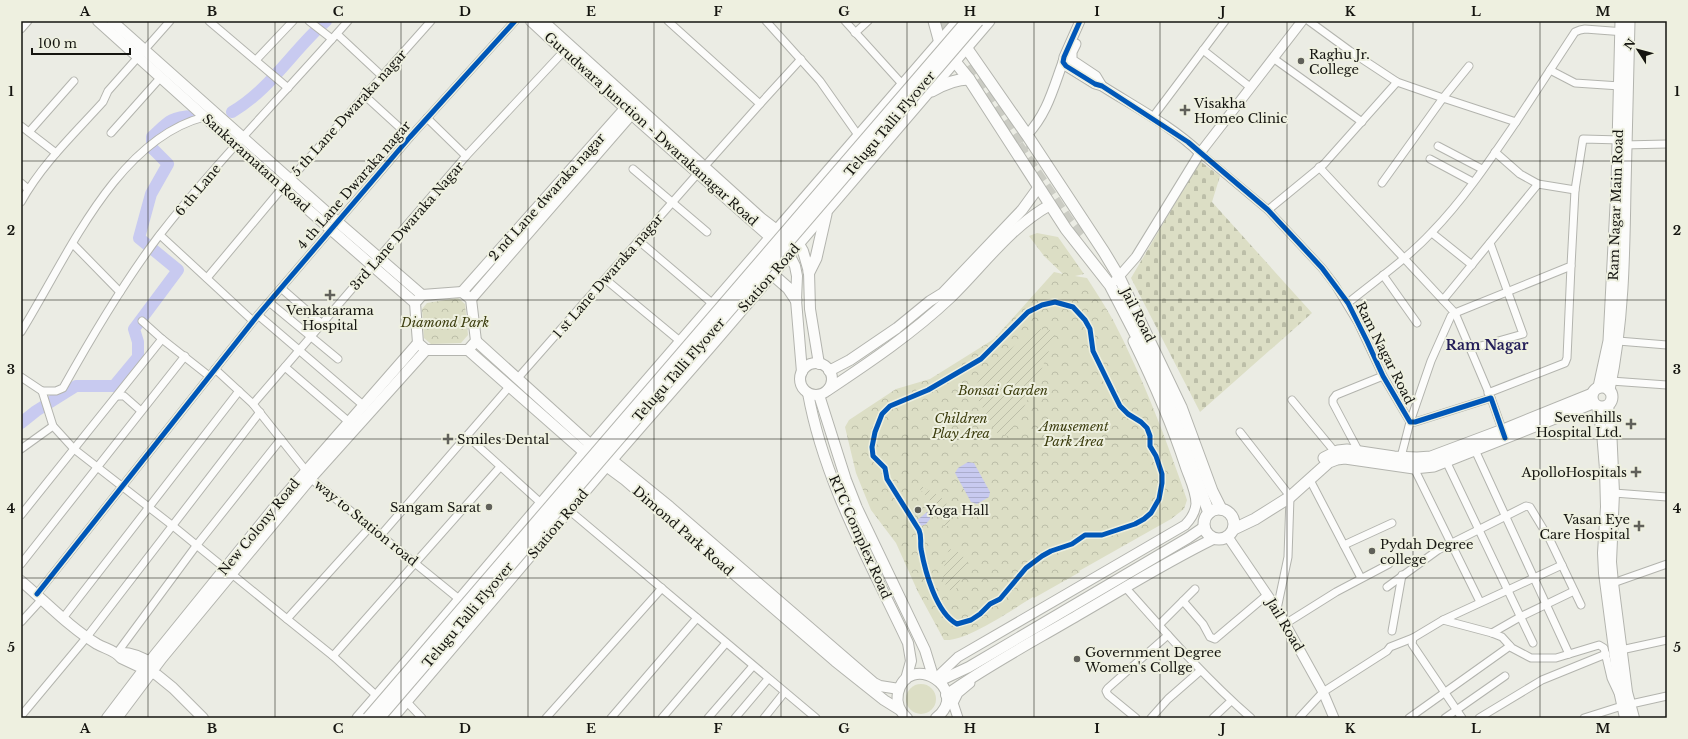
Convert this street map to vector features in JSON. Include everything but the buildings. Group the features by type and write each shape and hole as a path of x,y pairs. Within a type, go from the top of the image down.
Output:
{"main road":[{"name":"Sankaramatam Road","path":"98,21 142,54 239,141 283,188 334,225"},
{"name":"Sankaramatam Road","path":"112,21 161,77 204,117 239,141 290,180 334,225 418,299"},
{"name":"Gurudwara Junction - Dwarakanagar Road","path":"531,21 564,52 632,108"},
{"name":"Gurudwara Junction - Dwarakanagar Road","path":"543,21 632,108 775,234"},
{"path":"934,21 940,43"},
{"name":"Telugu Talli Flyover","path":"368,718 967,21"},
{"name":"Telugu Talli Flyover","path":"379,718 978,21"},
{"name":"Station Road","path":"392,718 989,21"},
{"path":"358,718 680,342 775,234 858,135 940,43 954,23"},
{"name":"Jail Road","path":"954,23 966,48 1027,135 1104,252 1115,285 1170,407 1209,513"},
{"path":"1625,27 1622,143 1624,227 1618,341 1601,395 1606,507 1603,553 1604,572 1620,696 1634,718"},
{"name":"Ram Nagar Main Road","path":"1601,395 1609,340 1622,143 1620,86 1625,27"},
{"name":"Jail Road","path":"940,43 969,79 1038,188 1066,229 1115,285 1181,406 1194,437 1212,491 1221,509"},
{"path":"925,95 943,84 959,79 969,79"},
{"name":"2 nd Lane dwaraka nagar","path":"462,292 632,108"},
{"name":"2 nd Lane dwaraka nagar","path":"471,300 632,108"},
{"path":"802,372 809,365 819,364 829,370 850,360 897,328 930,301 943,293 1017,216 1038,188"},
{"path":"808,393 823,393 877,357 935,311 972,276 1012,233 1028,219 1050,205"},
{"path":"809,272 816,258 827,211"},
{"path":"775,234 799,244 803,251 809,272 810,308 819,364"},
{"name":"RTC Complex Road","path":"775,234 789,254 795,266 797,276 796,300 802,372 800,381 804,390 808,393 813,421 837,492 908,642 911,661 906,679"},
{"path":"1091,259 1083,235 1104,252"},
{"path":"772,274 788,288 796,300"},
{"path":"462,292 471,300 476,341 468,350 422,346 418,299 462,292"},
{"name":"Dimond Park Road","path":"476,341 588,449"},
{"name":"New Colony Road","path":"107,718 308,474 348,422 422,346"},
{"name":"New Colony Road","path":"308,474 422,346"},
{"name":"Dimond Park Road","path":"468,350 509,387 588,449 670,508 874,683 880,686 899,689"},
{"name":"RTC Complex Road","path":"829,370 832,380 823,393 846,480 860,514 925,650 936,678 945,689 946,695"},
{"path":"1288,494 1322,459 1335,452 1347,450 1401,457 1431,457 1504,434 1601,395"},
{"path":"1601,395 1611,427 1614,493 1611,562 1626,705 1625,718"},
{"path":"936,718 944,709 946,695 985,668 1075,618 1125,587 1213,539 1217,540 1232,529 1255,518 1310,480 1329,462 1336,459 1345,458 1414,468 1434,466 1475,450 1504,434"},
{"name":"Dimond Park Road","path":"609,463 664,513 835,661 884,700 900,710 907,718"},
{"path":"1213,539 1207,534 1204,527 1205,519 1209,513 1221,509 1230,513 1232,529"},
{"path":"900,710 898,703 899,689 906,679 919,674 936,678 969,667 1188,538 1204,527"},
{"path":"21,581 86,638 103,648 117,653 121,658 150,667 184,691 211,718"},
{"path":"150,667 203,718"},
{"name":"New Colony Road","path":"117,718 150,667"}],"street":[{"path":"21,29 28,21"},
{"path":"21,202 28,189 56,153 103,102 108,91 170,21"},
{"path":"210,21 288,88"},
{"path":"256,60 293,21"},
{"name":"6 th Lane","path":"42,391 56,391 63,388 91,337 146,253 239,141 348,21"},
{"name":"5 th Lane Dwaraka nagar","path":"207,278 364,95 431,21"},
{"name":"4 th Lane Dwaraka nagar","path":"21,622 39,596 253,321 426,118 515,21"},
{"path":"668,21 760,104"},
{"path":"766,21 828,90 858,135"},
{"path":"845,21 903,85"},
{"path":"855,32 868,21"},
{"path":"1027,135 1038,124 1045,109 1067,49 1080,21"},
{"path":"1086,21 1071,56 1072,60 1096,76 1102,86"},
{"path":"1152,118 1225,21"},
{"path":"936,678 958,657 1185,525 1193,517 1196,505 1195,495 1180,449 1162,401 1118,308 1115,285 1136,257 1200,153 1302,21"},
{"path":"1308,21 1397,82 1516,122"},
{"path":"310,22 332,40"},
{"path":"1348,303 1405,258 1432,233 1495,152 1576,32 1580,30 1625,27"},
{"path":"337,34 382,76"},
{"path":"1203,50 1250,87"},
{"name":"3rd Lane Dwaraka Nagar","path":"253,404 466,156 564,52"},
{"path":"1274,58 1362,122"},
{"name":"1 st Lane Dwaraka nagar","path":"517,379 801,59"},
{"path":"1063,62 1074,72 1095,84 1102,86 1152,118 1188,142 1200,153"},
{"path":"1382,183 1443,98 1469,66"},
{"path":"1550,70 1575,83 1620,86"},
{"path":"110,133 161,77"},
{"path":"29,132 74,81"},
{"path":"1268,210 1319,167 1340,147 1397,82"},
{"path":"364,95 410,137"},
{"path":"21,332 92,214 125,169 147,147 157,140 186,123 204,117"},
{"path":"426,118 466,156"},
{"path":"21,126 56,153"},
{"path":"1401,457 1410,422 1431,361 1449,319 1454,313 1571,266 1575,190 1583,139 1622,143 1667,144"},
{"path":"1438,146 1482,169"},
{"path":"1495,152 1520,174 1538,184 1575,190"},
{"name":"Ram Nagar Road","path":"1200,153 1268,210 1322,268 1348,303 1383,376 1410,422 1415,422 1490,396 1565,363 1568,358 1571,266"},
{"path":"1430,159 1473,182"},
{"path":"1319,167 1361,214 1405,258 1454,313 1490,396 1504,434"},
{"path":"633,169 707,232"},
{"path":"21,183 28,189"},
{"path":"1443,300 1538,184"},
{"path":"1432,233 1472,265"},
{"path":"160,235 253,321"},
{"path":"639,241 713,304"},
{"path":"1470,349 1523,334 1490,243"},
{"path":"73,244 120,292"},
{"path":"1383,275 1417,323"},
{"path":"606,279 680,342"},
{"path":"281,288 322,324"},
{"path":"269,302 338,359"},
{"path":"258,315 363,406"},
{"path":"142,321 162,339 209,376"},
{"path":"21,515 162,339"},
{"path":"1618,341 1667,345"},
{"path":"21,564 185,356"},
{"path":"285,367 348,422"},
{"name":"way to Station road","path":"215,369 253,404 308,474 370,527 459,599"},
{"path":"1359,452 1333,403 1333,399 1336,396 1383,376"},
{"path":"21,377 42,391 53,426 74,449 173,526 228,572 287,618 333,656 377,696"},
{"path":"1601,395 1667,385"},
{"path":"381,535 509,387"},
{"path":"63,618 239,391"},
{"path":"117,396 124,396 142,411"},
{"path":"1292,400 1335,452"},
{"path":"21,716 86,638 260,412"},
{"path":"21,450 53,426"},
{"path":"1240,432 1288,494 1288,557 1276,609"},
{"path":"467,436 542,504"},
{"path":"117,653 196,546 281,439"},
{"path":"1475,450 1569,654"},
{"path":"1446,461 1533,643"},
{"path":"333,656 414,562 500,467"},
{"path":"1414,468 1450,544 1480,602"},
{"path":"1310,480 1361,578"},
{"path":"1614,493 1667,497"},
{"path":"1387,587 1438,550 1526,506 1530,506 1562,564 1581,605"},
{"path":"570,511 814,718"},
{"path":"1344,545 1392,523"},
{"path":"287,618 370,527"},
{"name":"Jail Road","path":"1232,529 1267,595 1286,624 1323,692 1334,718"},
{"path":"1286,624 1361,578 1389,564"},
{"path":"1299,718 1323,692 1387,651 1390,647 1413,638 1443,620 1562,564"},
{"path":"1613,583 1667,564"},
{"path":"1392,631 1405,573"},
{"path":"1125,587 1200,671 1251,718"},
{"path":"546,718 662,588"},
{"path":"1159,626 1196,589"},
{"path":"1492,633 1520,617 1574,591"},
{"path":"1184,601 1203,624 1210,636 1215,639 1267,595"},
{"path":"611,718 697,618"},
{"path":"1443,620 1502,637 1510,646 1531,658 1543,659 1569,654 1599,645 1604,648 1611,678 1620,696"},
{"path":"1136,718 1108,695 1106,691 1168,635"},
{"path":"1413,638 1412,644 1462,718"},
{"path":"1621,650 1667,640"},
{"path":"662,718 726,643"},
{"path":"1409,718 1510,646"},
{"path":"1479,718 1542,680 1606,654"},
{"path":"708,718 753,666"},
{"path":"958,718 953,703 954,698 985,668"},
{"path":"1151,718 1168,699 1200,671"},
{"path":"1445,718 1505,676"},
{"path":"735,718 768,679"},
{"path":"764,718 784,693"},
{"path":"1584,718 1626,705 1667,696"},
{"path":"1213,718 1231,701"},
{"path":"407,702 422,718"},
{"path":"944,709 952,718"}],"green space":[{"path":"1200,161 1220,176 1212,202 1312,313 1200,412 1131,278"},
{"path":"1037,233 1058,237 1084,274 1075,276 1087,278 1113,320 1153,408 1187,500 1184,509 1171,519 1079,571 1080,572 1034,598 1033,597 977,630 964,636 944,640 918,592 896,543 871,510 856,473 845,427 849,420 896,389 930,379 994,339 1054,272 1063,274 1044,256 1029,236"},
{"name":"Diamond Park","path":"458,298 465,304 468,335 461,343 431,344 424,338 422,309 427,303"},
{"name":"Bonsai Garden","path":"1037,329 1050,330 1055,334 1040,373 1015,424 1008,436 998,434 973,390 986,371 994,363"},
{"path":"921,486 940,496 944,500 949,511 949,526 944,526 930,500 918,487"},
{"path":"949,549 957,551 968,561 954,594 945,584 943,573"},
{"path":"921,684 931,689 936,699 931,709 921,714 911,709 906,699 911,689"}],"water":[{"path":"968,462 974,463 990,492 989,497 977,504 971,502 955,473 958,468"},
{"path":"927,512 930,515 930,519 926,524 921,526 916,524 916,521"}],"waterway":[{"path":"232,112 258,93 326,21"},
{"path":"21,423 36,411 76,386 114,386 138,357 138,342 134,329 178,270 139,238 151,194 168,164 152,148 152,137 170,121 193,116"}],"tunnel":[{"path":"942,21 950,42"},
{"path":"971,64 1027,150"},
{"path":"1018,145 1068,220 1081,236"}],"cycle path":[{"path":"37,594 258,315 410,137 515,21"},
{"path":"1080,21 1064,57 1063,62 1066,66 1095,84 1102,86 1188,142 1268,210 1322,268 1348,303 1383,376 1410,422 1415,422 1491,398 1505,438"},
{"path":"1055,302 1073,307 1085,320 1090,329 1093,351 1120,406 1147,428 1150,436 1150,446 1156,456 1162,474 1159,499 1151,513 1135,524 1102,535 1085,535 1072,544 1051,551 1042,556 1026,568 1000,599 990,604 980,614 971,620 957,624 943,611 937,601 923,558 919,530 887,479 885,468 873,456 872,447 875,432 882,414 890,406 928,390 981,359 1028,312 1042,305 1055,302"}],"place":[{"name":"Raghu Jr. College","path":"1301,61"},
{"name":"Visakha Homeo Clinic","path":"1185,110"},
{"name":"Venkatarama Hospital","path":"330,295"},
{"name":"Sevenhills Hospital Ltd.","path":"1631,424"},
{"name":"Smiles Dental","path":"448,439"},
{"name":"ApolloHospitals","path":"1636,472"},
{"name":"Sangam Sarat","path":"489,507"},
{"name":"Yoga Hall","path":"918,510"},
{"name":"Vasan Eye Care Hospital","path":"1639,526"},
{"name":"Pydah Degree college","path":"1372,551"},
{"name":"Government Degree Women's Collge","path":"1077,659"}],"district":[{"name":"Ram Nagar","path":"1487,345"}],"park label":[{"name":"Children Play Area","path":"961,426"},
{"name":"Amusement Park Area","path":"1074,434"}]}
